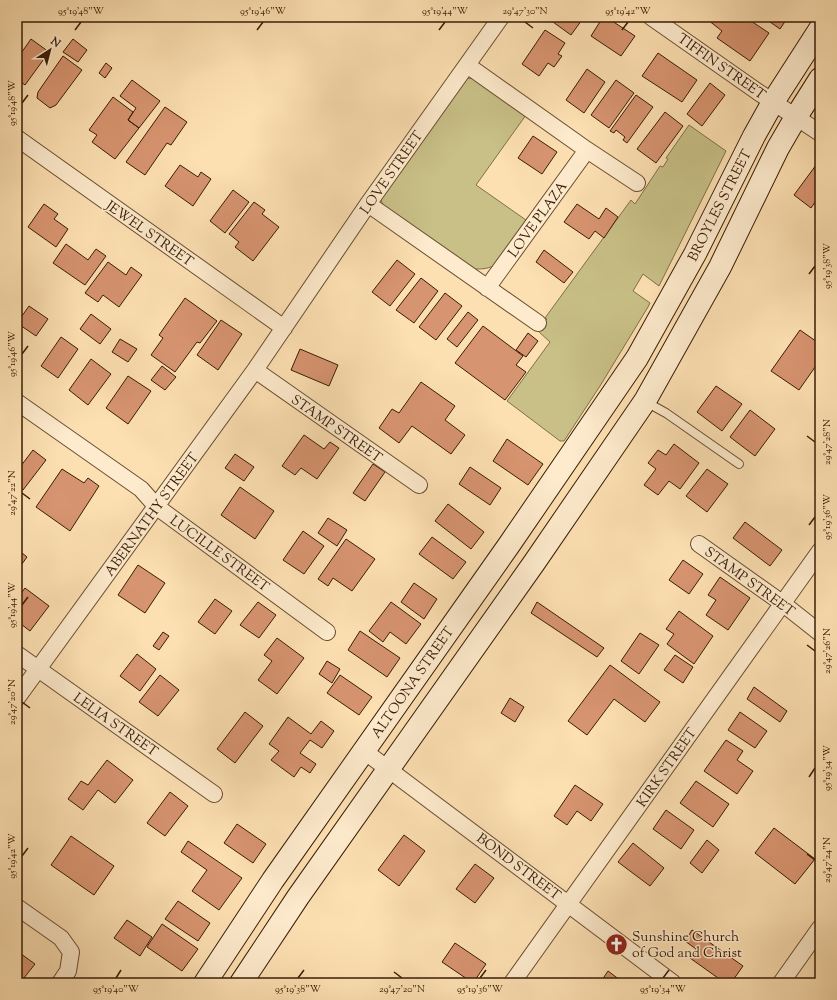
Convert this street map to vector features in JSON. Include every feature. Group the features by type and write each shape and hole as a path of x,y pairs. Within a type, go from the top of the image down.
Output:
{"main road":[{"name":"BROYLES STREET","path":"620,382 638,358 696,254 754,136 773,102 820,29"},
{"name":"BROYLES STREET","path":"645,401 720,267 778,148 820,79"},
{"name":"ALTOONA STREET","path":"205,983 273,880 509,545 620,382"},
{"path":"241,983 298,897 534,563 645,401"}],"street":[{"name":"LOVE STREET","path":"284,328 368,204 501,17"},
{"name":"TIFFIN STREET","path":"651,17 820,133"},
{"path":"467,65 636,183"},
{"name":"JEWEL STREET","path":"17,138 284,328"},
{"name":"LOVE PLAZA","path":"487,288 587,150"},
{"path":"368,204 538,323"},
{"name":"ABERNATHY STREET","path":"17,698 157,507 284,328"},
{"name":"STAMP STREET","path":"255,370 419,485"},
{"name":"LUCILLE STREET","path":"17,402 141,489 157,507 327,632"},
{"name":"STAMP STREET","path":"699,544 782,603 820,633"},
{"name":"KIRK STREET","path":"512,983 820,551"},
{"name":"LELIA STREET","path":"17,654 214,794"},
{"name":"BOND STREET","path":"364,751 673,983"},
{"path":"17,907 61,938 71,952 68,971 60,983"},
{"path":"780,983 820,928"}],"lane":[{"path":"645,401 666,413 739,464"}],"shaded area":[{"path":"467,78 476,79 526,115 476,185 526,220 502,258 493,266 482,269 475,269 384,207 381,200 382,194"},
{"path":"689,125 726,151 659,286 643,274 633,291 650,303 600,386 564,441 560,441 507,401 550,342 538,331 547,319 545,318 631,200 635,204 660,166 663,167 668,159 666,158"}],"building":[{"path":"546,17 584,17 571,35"},
{"path":"603,17 606,17 635,36 621,56 591,36"},
{"path":"710,17 745,17 769,33 750,61 717,38 722,31 708,20"},
{"path":"763,17 788,17 780,29"},
{"path":"545,30 565,43 558,54 562,56 554,67 548,63 539,76 522,64"},
{"path":"31,39 49,52 25,85 17,79 17,59"},
{"path":"73,39 87,50 78,62 63,52"},
{"path":"658,53 697,80 682,102 642,76"},
{"path":"63,56 82,70 56,105 50,108 37,98 38,92"},
{"path":"106,63 112,68 105,78 99,73"},
{"path":"587,69 605,82 584,113 566,100"},
{"path":"132,80 160,101 139,128 128,120 136,108 120,96"},
{"path":"616,80 634,93 609,128 591,115"},
{"path":"710,83 725,95 702,126 687,114"},
{"path":"636,95 653,107 627,143 623,140 625,137 616,130 614,133 610,131"},
{"path":"113,97 133,112 128,120 139,128 115,159 92,142 97,135 89,130"},
{"path":"165,107 187,122 171,145 167,143 145,175 126,162"},
{"path":"665,112 683,126 656,163 637,149"},
{"path":"533,136 557,152 542,174 518,158"},
{"path":"819,161 820,195 811,208 794,195"},
{"path":"180,165 198,177 201,172 211,179 193,206 165,186"},
{"path":"233,190 249,202 225,233 210,221"},
{"path":"254,202 265,210 262,214 279,227 253,261 235,247 239,242 229,234"},
{"path":"44,204 58,214 54,219 68,229 56,247 28,227"},
{"path":"577,204 599,219 606,208 618,217 604,238 595,231 589,239 564,222"},
{"path":"66,244 88,260 96,249 106,256 85,285 53,263"},
{"path":"544,250 573,272 564,283 536,262"},
{"path":"397,260 415,274 390,306 372,292"},
{"path":"108,262 126,275 131,267 142,275 119,307 103,295 98,302 85,293"},
{"path":"421,278 438,291 414,323 396,310"},
{"path":"445,293 462,306 436,340 419,327"},
{"path":"185,298 217,321 200,343 197,342 175,372 151,355 163,338 159,335"},
{"path":"29,306 48,319 36,336 17,323"},
{"path":"468,312 478,320 457,347 447,339"},
{"path":"91,314 111,329 100,344 80,329"},
{"path":"221,320 242,334 218,370 197,355"},
{"path":"483,326 523,356 516,365 526,372 505,400 455,363"},
{"path":"800,330 820,344 820,360 799,390 771,371"},
{"path":"528,333 538,341 526,357 516,350"},
{"path":"61,337 78,349 58,378 41,366"},
{"path":"120,339 137,349 128,362 112,352"},
{"path":"300,349 338,365 329,386 291,370"},
{"path":"91,359 111,374 88,405 69,390"},
{"path":"162,366 176,377 165,390 151,380"},
{"path":"128,376 151,391 128,424 106,408"},
{"path":"421,382 455,406 445,420 465,435 451,454 412,426 399,443 379,428 392,409 399,413"},
{"path":"716,386 742,404 722,431 697,412"},
{"path":"750,410 775,429 755,456 730,437"},
{"path":"304,435 324,449 330,442 339,448 317,479 301,468 295,475 282,466"},
{"path":"507,439 543,464 528,485 493,461"},
{"path":"674,444 699,463 680,489 669,481 658,495 644,485 656,469 648,463 658,450 666,455"},
{"path":"33,450 46,460 23,490 17,486 17,471"},
{"path":"235,454 254,467 244,481 225,468"},
{"path":"373,464 385,472 365,501 353,493"},
{"path":"470,467 501,488 490,505 459,484"},
{"path":"62,469 84,483 88,478 99,486 70,531 36,507"},
{"path":"707,469 728,484 707,512 686,496"},
{"path":"240,487 274,511 255,539 221,515"},
{"path":"448,504 484,532 471,549 435,521"},
{"path":"328,518 347,530 337,546 318,533"},
{"path":"745,522 782,550 770,566 733,538"},
{"path":"303,531 324,546 304,574 283,560"},
{"path":"432,537 466,562 453,579 419,554"},
{"path":"346,539 375,559 352,591 333,578 328,586 318,579"},
{"path":"17,549 27,557 17,571"},
{"path":"683,560 703,574 689,594 669,580"},
{"path":"138,565 165,583 145,613 118,595"},
{"path":"720,577 750,598 728,630 706,615 716,600 708,595"},
{"path":"414,583 437,599 424,619 401,602"},
{"path":"25,588 49,606 30,631 17,621 17,599"},
{"path":"215,599 232,611 215,634 198,622"},
{"path":"258,602 276,615 259,638 240,625"},
{"path":"391,602 421,624 406,644 390,632 383,642 369,631"},
{"path":"537,602 604,648 597,657 531,613"},
{"path":"679,611 713,636 694,664 667,644 674,634 666,629"},
{"path":"360,631 400,658 387,677 348,650"},
{"path":"163,632 169,636 159,650 153,646"},
{"path":"640,633 659,645 639,674 621,661"},
{"path":"277,638 304,658 277,694 258,680 272,661 264,655"},
{"path":"137,654 156,669 140,691 120,676"},
{"path":"675,655 693,667 683,683 664,670"},
{"path":"327,661 340,669 332,683 319,674"},
{"path":"610,665 660,702 645,722 614,699 587,735 568,721"},
{"path":"160,675 179,690 158,716 139,702"},
{"path":"340,675 372,697 359,715 327,693"},
{"path":"754,687 787,711 780,722 747,699"},
{"path":"510,698 524,707 515,722 501,713"},
{"path":"245,712 263,726 235,763 217,749"},
{"path":"740,712 767,731 755,748 728,730"},
{"path":"288,717 311,734 321,721 334,731 322,748 310,740 300,753 316,764 310,773 301,767 294,777 271,760 279,751 269,744"},
{"path":"726,740 743,751 737,760 753,771 737,794 704,771"},
{"path":"107,760 133,780 115,803 98,790 83,810 68,799 81,781 88,785"},
{"path":"696,781 729,804 713,827 680,803"},
{"path":"575,785 603,804 591,821 577,811 567,825 554,816"},
{"path":"170,792 188,806 165,836 147,823"},
{"path":"666,810 694,830 681,849 653,829"},
{"path":"237,824 266,844 253,863 224,843"},
{"path":"774,828 815,859 795,884 755,853"},
{"path":"404,835 425,851 399,886 378,870"},
{"path":"71,836 114,866 94,895 51,865"},
{"path":"707,840 719,850 702,873 690,863"},
{"path":"188,841 242,878 219,910 192,891 207,870 181,852"},
{"path":"633,843 664,868 650,886 618,862"},
{"path":"475,864 494,878 475,903 456,889"},
{"path":"178,901 210,923 198,941 165,919"},
{"path":"127,920 152,937 140,956 114,938"},
{"path":"162,924 198,949 182,971 147,947"},
{"path":"692,930 743,966 731,983 725,983 690,958 696,949 685,941"},
{"path":"455,943 486,964 473,983 442,962"},
{"path":"17,951 35,964 20,983 17,983"},
{"path":"608,971 624,983 600,983"}],"place":[{"name":"Sunshine Church of God and Christ","path":"617,944"}]}
